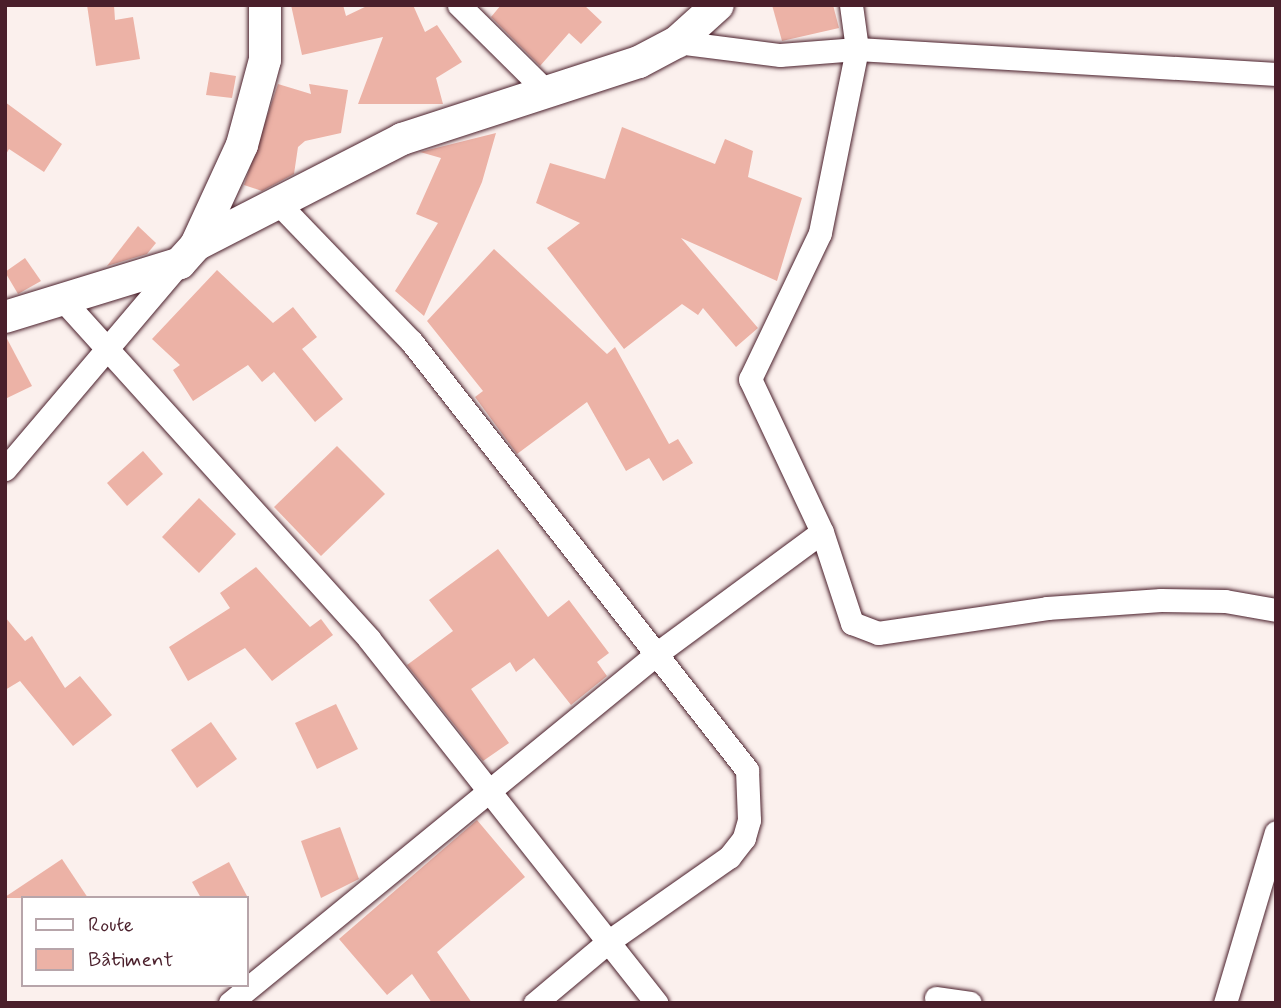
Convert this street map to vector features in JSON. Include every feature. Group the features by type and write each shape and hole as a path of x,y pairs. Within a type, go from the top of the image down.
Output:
{"street":[{"path":"5,469 110,351 188,254 242,145 265,60 265,5"},
{"path":"459,5 548,93"},
{"path":"5,317 63,300 188,254 402,139 479,110 595,80 677,42 718,5"},
{"path":"850,5 857,49 820,233 750,379 822,531 852,623 869,633 1047,608 1161,600 1276,610"},
{"path":"677,42 780,55 857,49 1276,74"},
{"path":"279,204 411,341 659,652 747,770 750,820 744,838 729,857 609,941 535,1003"},
{"path":"63,300 369,639 488,796 609,941 656,1003"},
{"path":"230,1003 488,796 659,652 822,531"},
{"path":"1225,1003 1276,832"},
{"path":"936,998 970,1003"}],"building":[{"path":"87,5 114,5 115,20 133,17 140,59 96,66"},
{"path":"291,5 343,5 346,16 369,5 413,5 425,32 437,25 462,62 436,78 443,104 358,104 383,37 302,55"},
{"path":"501,5 584,5 602,22 581,44 569,33 540,66 491,17"},
{"path":"772,5 833,5 839,28 782,41"},
{"path":"210,72 236,76 232,98 206,95"},
{"path":"278,84 311,94 309,84 348,90 341,133 305,141 298,147 294,174 262,191 244,185"},
{"path":"5,102 62,144 44,172 9,149 5,156"},
{"path":"622,127 715,164 725,139 753,151 748,177 802,198 777,281 681,238 758,328 736,347 703,308 698,315 682,304 624,349 547,248 580,223 536,203 550,163 605,179"},
{"path":"496,133 482,182 424,316 395,291 438,223 416,214 441,158 420,152"},
{"path":"138,226 156,243 147,254 107,266"},
{"path":"494,249 607,354 615,347 669,444 678,439 693,463 663,481 649,458 626,471 587,402 517,454 475,397 483,391 427,321"},
{"path":"25,258 41,281 18,294 5,272"},
{"path":"217,270 273,323 293,307 317,337 302,349 343,399 315,422 274,372 262,382 248,365 193,401 173,370 180,365 152,339"},
{"path":"5,335 32,386 5,399"},
{"path":"337,446 385,494 321,556 274,507"},
{"path":"143,451 163,474 127,506 107,483"},
{"path":"199,498 236,534 199,573 162,537"},
{"path":"498,549 548,617 569,600 609,653 597,662 607,676 571,705 534,658 516,672 510,662 471,689 509,743 483,761 407,665 453,631 429,600"},
{"path":"256,567 310,627 321,619 333,635 272,681 245,648 188,681 169,647 230,608 220,593"},
{"path":"5,617 25,641 32,636 65,688 80,676 112,715 73,746 20,681 5,690"},
{"path":"336,704 358,749 317,769 295,723"},
{"path":"211,722 237,759 197,788 171,750"},
{"path":"477,820 525,877 437,952 472,1003 432,1003 412,974 387,995 339,939"},
{"path":"340,827 359,879 321,898 301,841"},
{"path":"62,859 87,896 21,898 5,897"},
{"path":"229,862 247,896 200,896 192,882"}]}
